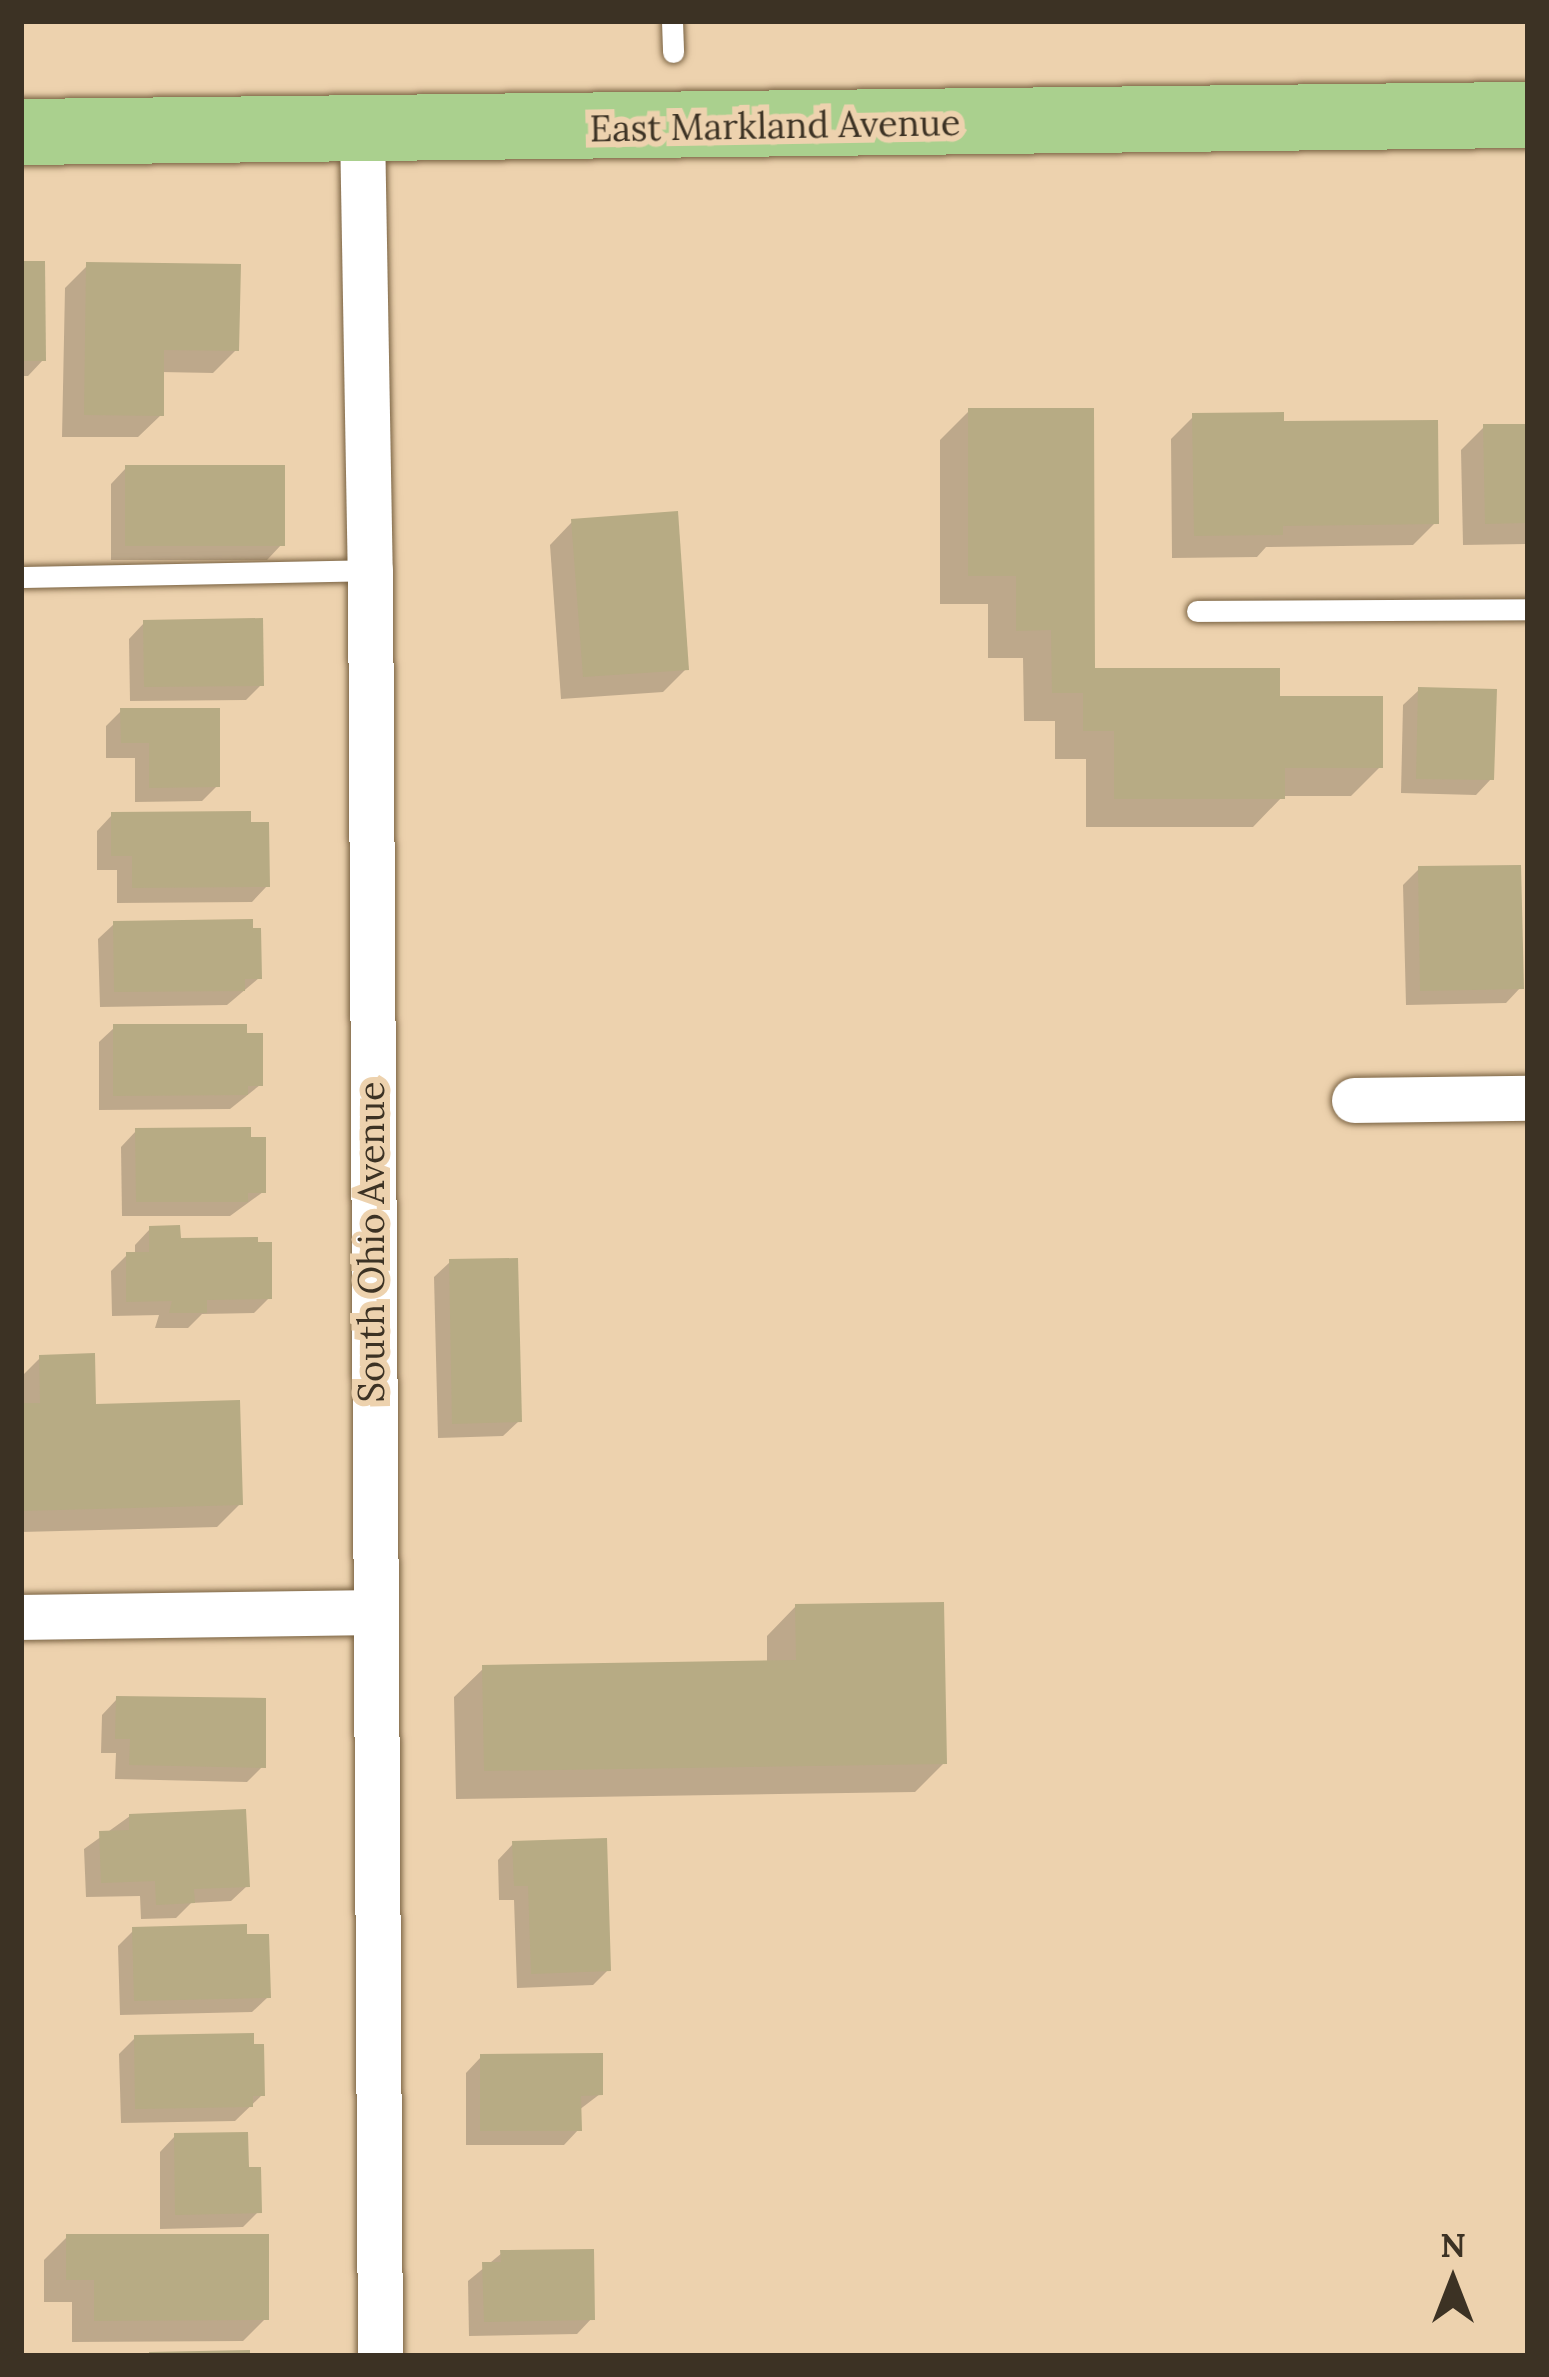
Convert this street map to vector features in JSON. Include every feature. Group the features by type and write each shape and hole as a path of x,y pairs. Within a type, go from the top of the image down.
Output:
{"main road":[{"name":"East Markland Avenue","path":"21,132 1528,115"}],"street":[{"name":"South Ohio Avenue","path":"362,128 370,570 380,2356"},
{"path":"1354,1100 1528,1098"},
{"path":"21,1617 374,1612"}],"lane":[{"path":"672,21 673,52"},
{"path":"21,577 370,570"},
{"path":"1197,611 1528,609"}],"building":[{"path":"21,261 45,261 46,361 21,361"},
{"path":"86,262 241,264 239,351 164,350 164,416 84,415"},
{"path":"968,408 1094,408 1095,668 1280,668 1280,696 1383,696 1383,768 1285,768 1285,799 1114,799 1114,731 1083,731 1083,693 1052,693 1051,630 1016,631 1016,576 968,576"},
{"path":"1284,412 1284,421 1438,420 1439,524 1283,526 1283,535 1194,536 1192,413"},
{"path":"1483,424 1528,424 1528,523 1485,524"},
{"path":"125,465 285,465 285,546 125,546"},
{"path":"678,511 689,670 583,677 571,519"},
{"path":"263,618 264,686 144,687 143,620"},
{"path":"1418,687 1497,689 1494,780 1416,779"},
{"path":"120,708 220,708 220,787 149,788 149,743 121,743"},
{"path":"251,811 251,822 269,822 270,887 132,888 132,856 111,856 111,812"},
{"path":"1521,865 1524,989 1420,991 1418,866"},
{"path":"253,919 253,928 261,928 262,979 245,979 245,991 114,992 113,921"},
{"path":"113,1024 247,1024 247,1033 263,1033 263,1086 248,1086 248,1095 113,1096"},
{"path":"251,1127 251,1137 266,1137 266,1193 248,1193 248,1202 136,1202 135,1128"},
{"path":"180,1225 181,1238 258,1237 258,1242 272,1242 272,1299 207,1300 207,1313 169,1313 172,1301 126,1302 126,1252 149,1252 149,1226"},
{"path":"518,1258 522,1422 452,1424 449,1259"},
{"path":"95,1353 96,1404 240,1400 243,1505 21,1511 21,1403 40,1403 39,1355"},
{"path":"944,1602 947,1764 484,1771 482,1665 796,1660 795,1604"},
{"path":"116,1696 266,1698 266,1768 129,1765 130,1739 115,1739"},
{"path":"246,1809 250,1887 194,1889 195,1903 156,1905 155,1881 101,1883 99,1831 129,1830 129,1814"},
{"path":"607,1838 611,1971 531,1974 528,1886 514,1886 512,1841"},
{"path":"247,1924 247,1934 269,1934 271,1998 134,2001 132,1927"},
{"path":"254,2033 254,2044 264,2044 265,2096 253,2096 253,2107 135,2109 134,2035"},
{"path":"603,2053 603,2095 581,2096 582,2131 480,2131 480,2054"},
{"path":"248,2132 249,2167 261,2167 262,2213 175,2215 174,2133"},
{"path":"66,2234 269,2234 269,2320 94,2321 94,2280 66,2280"},
{"path":"594,2249 595,2320 484,2322 482,2262 501,2262 500,2250"},
{"path":"250,2350 250,2356 149,2356 149,2352"}]}
